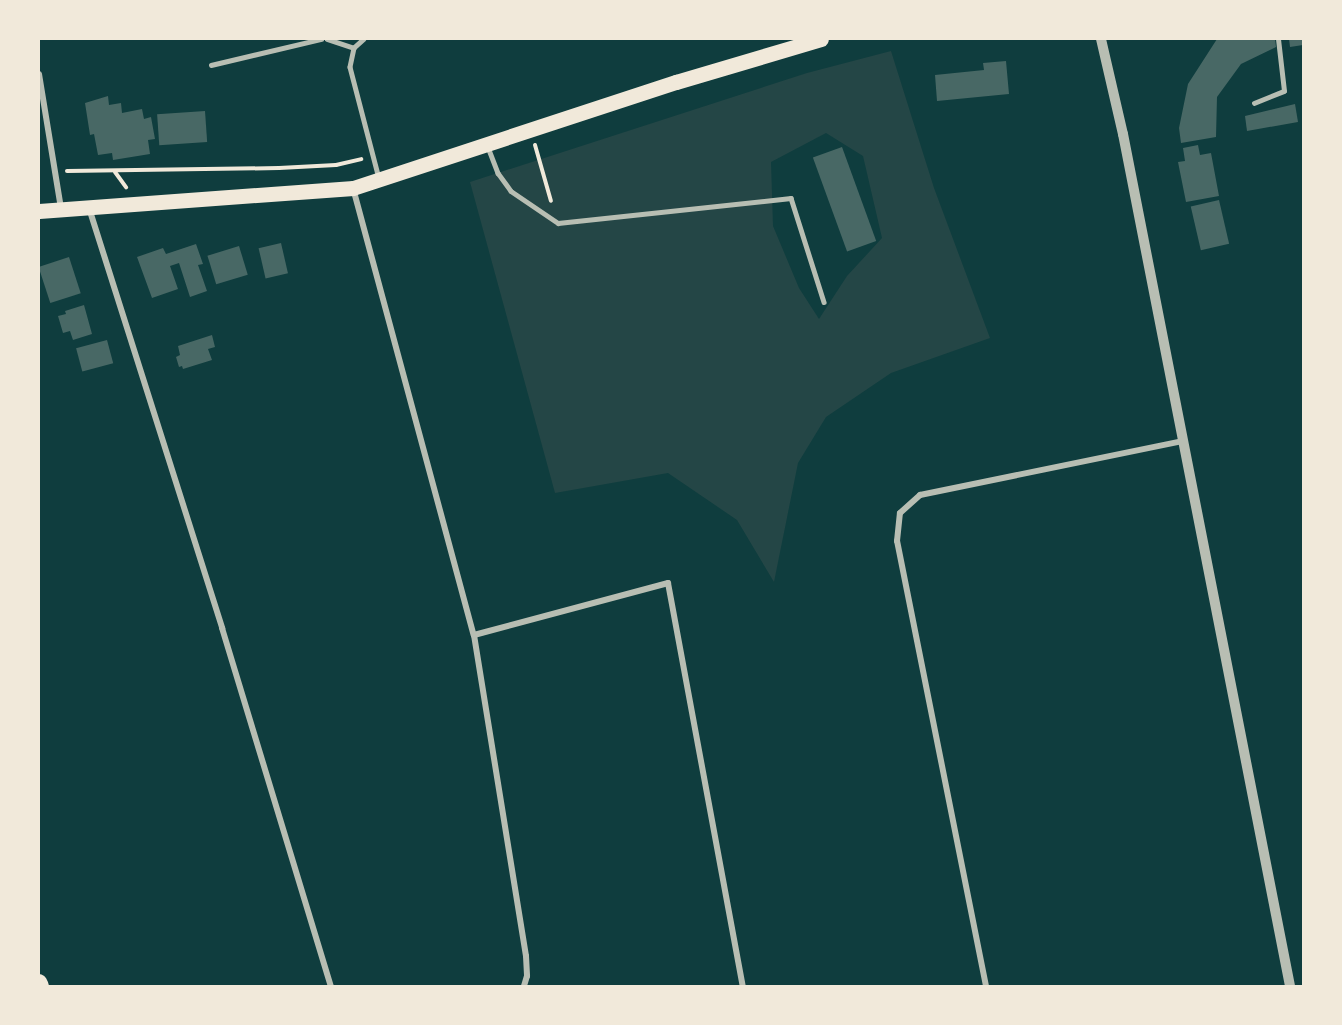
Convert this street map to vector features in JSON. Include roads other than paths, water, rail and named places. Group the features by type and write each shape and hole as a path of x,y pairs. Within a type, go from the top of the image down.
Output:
{"main road":[{"path":"39,211 353,188 676,82 821,39"}],"street":[{"path":"1101,39 1123,134 1290,986"},
{"path":"39,74 61,210"},
{"path":"353,188 474,635 526,956 527,976 524,986"},
{"path":"89,208 222,628 331,986"},
{"path":"986,986 897,541 900,513 920,495 1184,441"},
{"path":"474,635 668,583 743,986"}],"lane":[{"path":"211,65 321,39"},
{"path":"327,39 354,48"},
{"path":"364,39 354,48 350,67 379,180"},
{"path":"1254,103 1284,92 1278,39"},
{"path":"487,144 498,173 511,191 558,223 791,198 824,302"}]}
